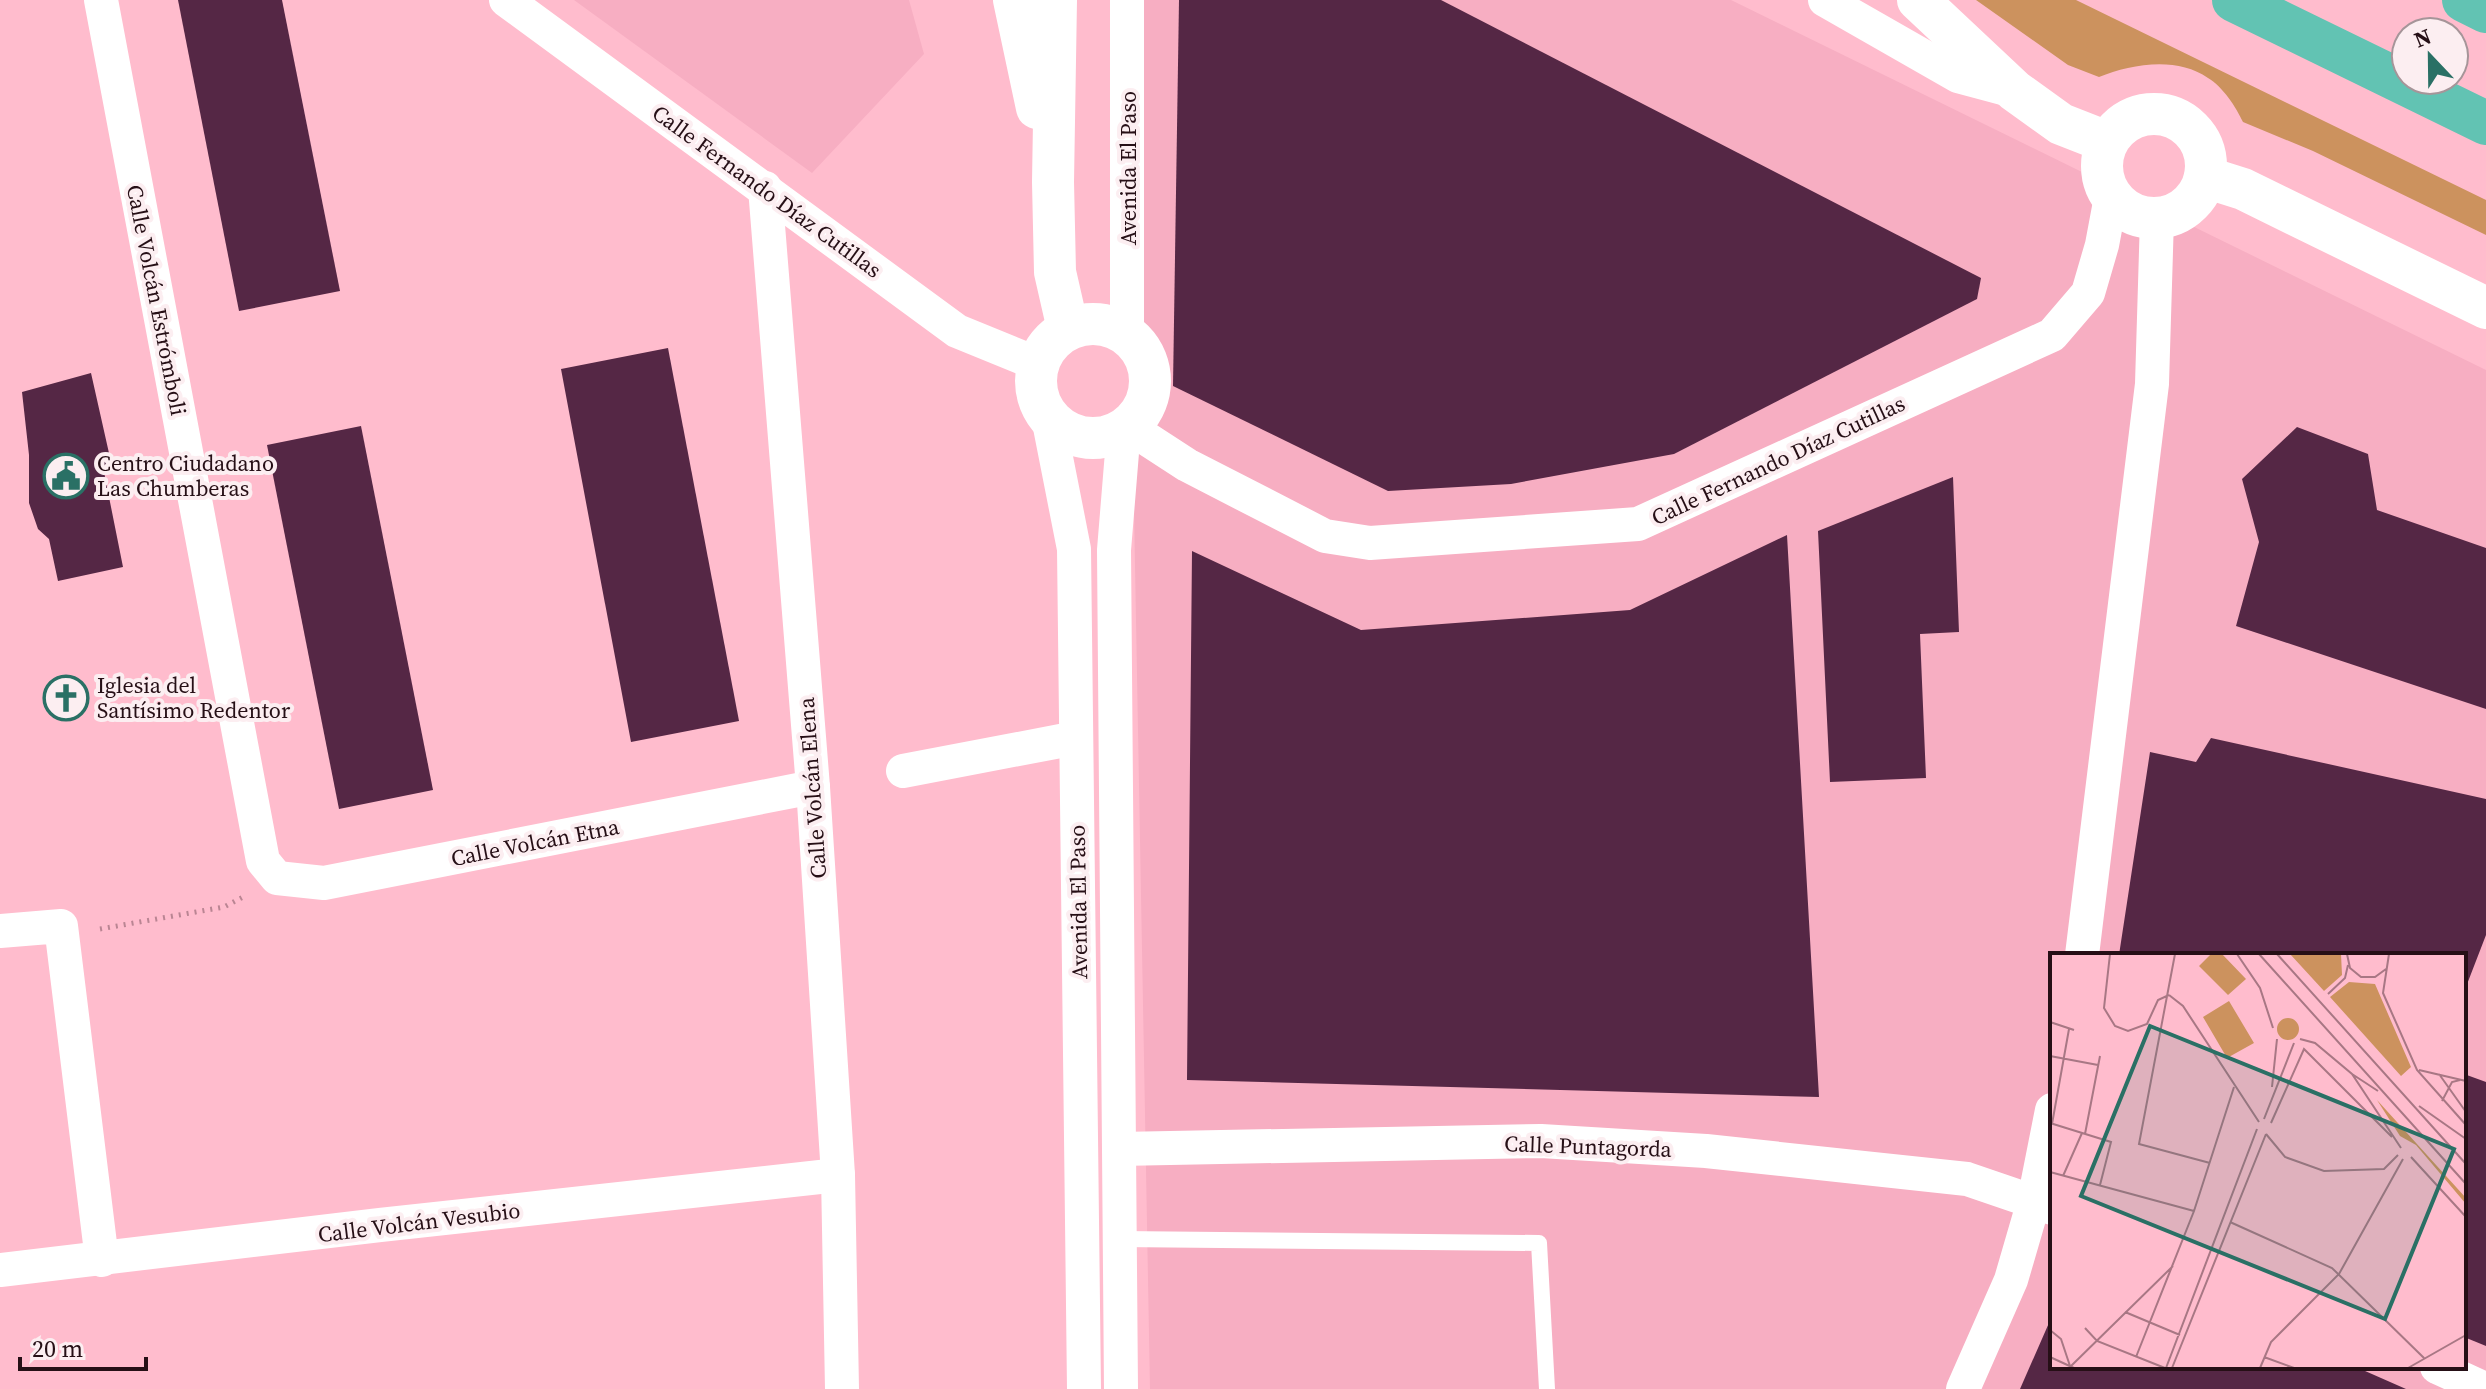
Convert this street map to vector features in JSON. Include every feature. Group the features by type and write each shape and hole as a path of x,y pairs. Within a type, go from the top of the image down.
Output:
{"highway":[{"path":"2234,0 2486,123"},
{"path":"2464,0 2486,11"}],"street":[{"name":"Calle Volcán Estrómboli","path":"101,0 263,861 277,878"},
{"name":"Calle Fernando Díaz Cutillas","path":"506,0 957,331 1038,364"},
{"path":"1014,0 1053,182"},
{"path":"1056,0 1055,272 1068,329"},
{"name":"Avenida El Paso","path":"1127,0 1127,336"},
{"path":"1825,0 1958,76 2015,91"},
{"path":"1918,0 2015,91 2061,124 2107,142"},
{"path":"2146,114 2163,115 2178,120 2192,130 2206,160 2205,177 2199,192 2188,205 2174,214 2157,218 2140,217 2124,209 2111,197 2101,170 2102,156 2107,142 2130,119 2146,114"},
{"path":"2205,177 2243,189 2486,308"},
{"name":"Calle Volcán Elena","path":"765,188 813,787 838,1175 842,1389"},
{"name":"Calle Fernando Díaz Cutillas","path":"1125,427 1187,465 1325,536 1370,543 1638,524 2052,335 2088,293 2102,245 2111,197"},
{"path":"2082,953 2152,384 2157,218"},
{"path":"1082,324 1098,324 1127,336 1140,348 1147,364 1150,381 1143,406 1125,427 1108,435 1084,436 1061,428 1048,417 1037,392 1038,364 1045,349 1068,329 1082,324"},
{"name":"Avenida El Paso","path":"1048,417 1074,549 1084,1389"},
{"name":"Avenida El Paso","path":"1121,1389 1114,550 1125,427"},
{"path":"903,771 1076,738"},
{"name":"Calle Volcán Etna","path":"277,878 324,883 813,787"},
{"path":"0,931 61,926 102,1260"},
{"path":"1963,1389 2043,1204 2050,1131"},
{"name":"Calle Puntagorda","path":"1119,1149 1541,1141 1706,1151 1967,1179 2043,1204"},
{"name":"Calle Volcán Vesubio","path":"0,1270 838,1175"},
{"path":"2441,1369 2485,1389"}],"lane":[{"path":"1120,1239 1539,1243 1547,1389"}],"path":[{"path":"61,926 82,932 224,907 277,878"}],"shaded area":[{"path":"574,0 909,0 924,54 812,173"},
{"path":"1138,0 1731,0 2486,370 2486,1389 1150,1389 1130,290"},
{"path":"1976,0 2076,0 2486,200 2486,235 2313,151 2243,122 2224,92 2196,71 2154,64 2099,77 2068,65"}],"building":[{"path":"178,0 282,0 340,291 239,311"},
{"path":"1179,0 1441,0 1981,278 1977,299 1674,454 1511,484 1388,491 1173,386"},
{"path":"668,348 739,721 631,742 561,369"},
{"name":"Centro Ciudadano Las Chumberas","path":"91,373 113,471 104,472 123,567 58,581 49,539 38,529 29,503 29,455 22,392"},
{"path":"361,426 433,790 339,809 267,445"},
{"path":"2297,427 2368,454 2377,510 2486,548 2486,709 2236,626 2259,542 2242,479"},
{"path":"1953,477 1959,632 1920,634 1926,778 1830,782 1818,531"},
{"path":"1787,535 1819,1097 1187,1080 1192,551 1361,630 1630,610"},
{"path":"2211,738 2486,799 2486,935 2466,987 2466,953 2119,953 2150,752 2196,762"},
{"path":"2466,1075 2486,1082 2486,1346 2466,1338"},
{"path":"2050,1321 2050,1369 2361,1369 2406,1389 2020,1389"}],"place":[{"name":"Centro Ciudadano Las Chumberas","path":"66,476"},
{"name":"Iglesia del Santísimo Redentor","path":"66,698"}]}
